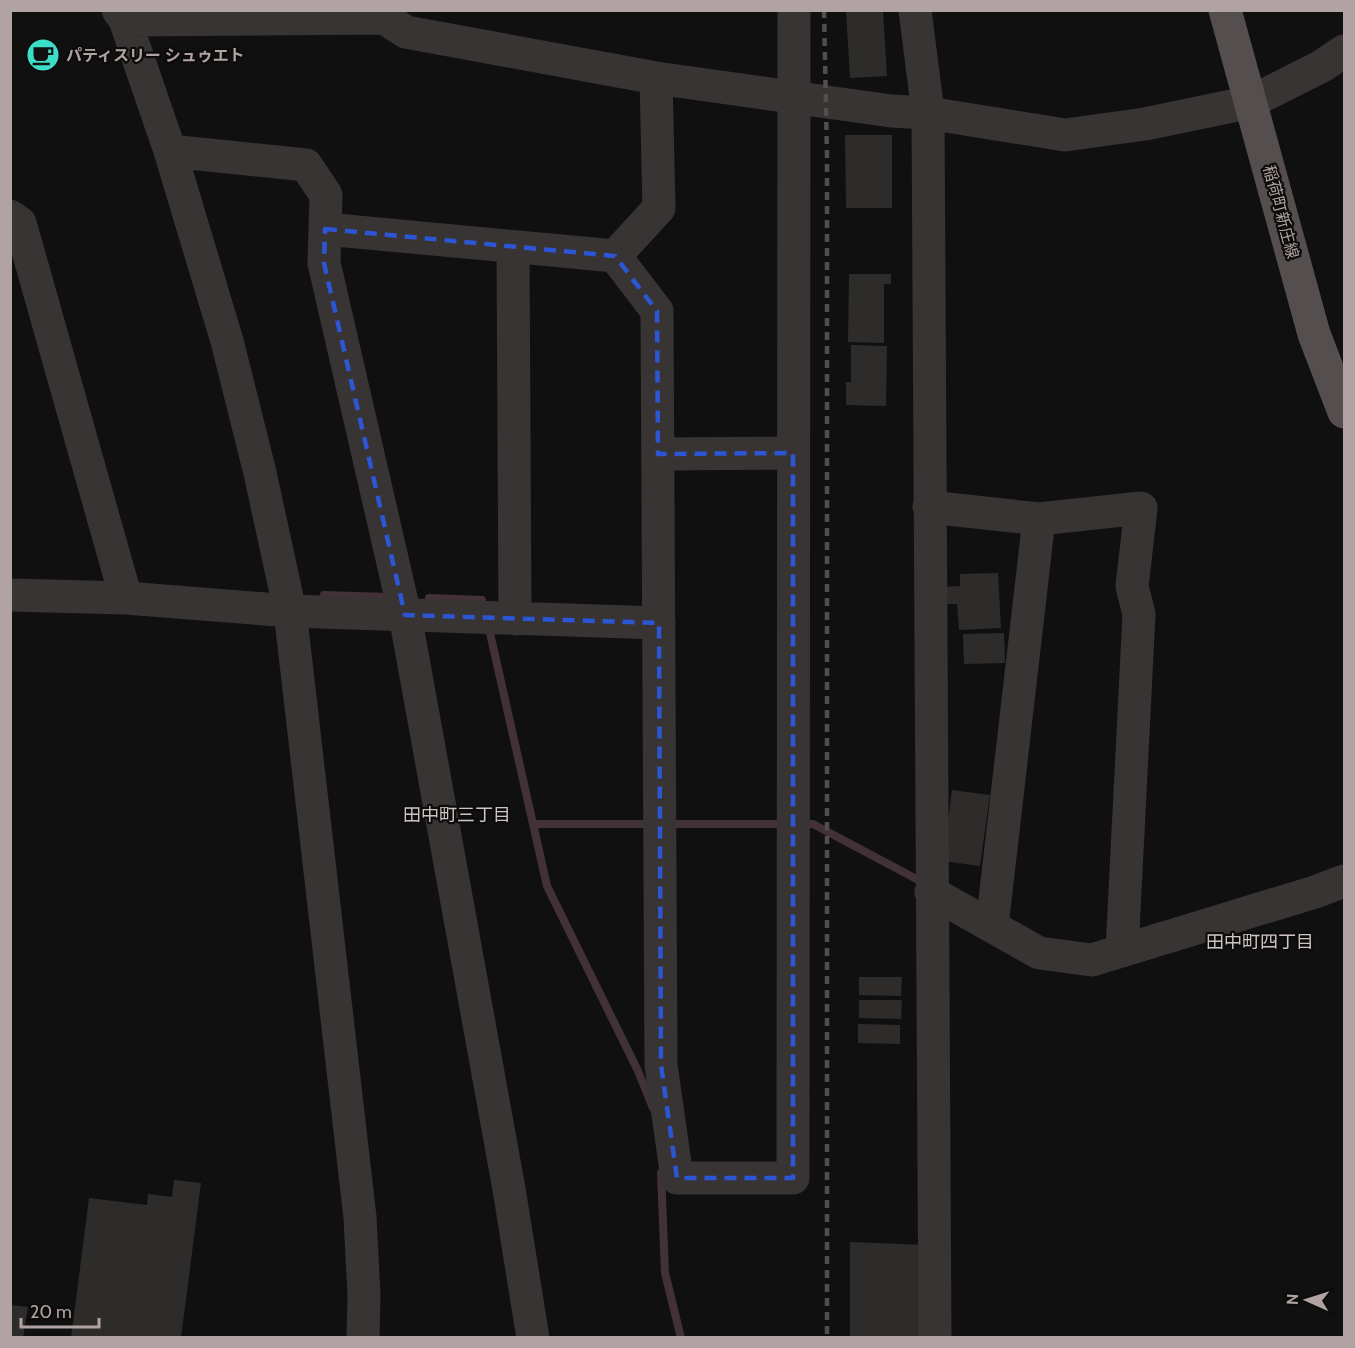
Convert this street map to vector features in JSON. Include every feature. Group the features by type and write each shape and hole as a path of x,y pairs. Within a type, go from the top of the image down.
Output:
{"main road":[{"name":"稲荷町新庄線","path":"1225,10 1314,334 1344,412"}],"street":[{"path":"325,229 615,256 657,311 661,1065 677,1178 793,1178 794,10"},
{"path":"915,10 928,113 935,1338"},
{"path":"363,1338 364,1295 360,1217 290,610 260,472 227,341 170,151 121,15 384,14 406,32 656,78 891,111 928,113 1065,135 1145,124 1251,102 1322,66 1344,51"},
{"path":"615,256 659,208 656,78"},
{"path":"170,151 306,165 327,195 324,263 405,615 509,1189 533,1338"},
{"path":"10,216 20,223 126,598"},
{"path":"513,247 515,618"},
{"path":"658,454 793,453"},
{"path":"929,507 1040,519 1142,508 1132,586 1139,614 1122,951"},
{"path":"992,926 1040,519"},
{"path":"10,595 126,598 290,610 405,615 659,623"},
{"path":"931,892 1039,953 1092,960 1315,892 1344,880"}],"highlighted area":[{"path":"325,229 615,256 657,311 658,454 793,453 793,1178 677,1178 661,1065 659,623 405,615 324,263"}],"building":[{"path":"846,10 883,10 887,76 850,78"},
{"path":"845,135 892,135 892,208 846,208"},
{"path":"849,274 891,274 891,284 884,284 884,343 848,342"},
{"path":"851,345 887,346 886,406 846,405 846,382 851,382"},
{"path":"998,573 1001,628 959,630 957,604 944,604 943,587 960,586 960,574"},
{"path":"1004,633 1005,663 964,664 963,634"},
{"path":"952,790 990,795 980,866 943,861"},
{"path":"859,977 902,977 901,996 859,995"},
{"path":"859,1000 902,1000 901,1019 859,1018"},
{"path":"858,1024 900,1025 900,1044 858,1043"},
{"path":"174,1180 201,1183 181,1338 71,1338 89,1198 147,1205 148,1194 172,1197"},
{"path":"850,1242 927,1245 929,1338 850,1337"},
{"path":"10,1305 28,1307 23,1338 10,1338"}],"waterway":[{"path":"324,595 388,597"},
{"path":"429,598 482,600"},
{"path":"490,633 547,886 638,1071 653,1108"},
{"path":"534,824 654,824"},
{"path":"669,824 786,824"},
{"path":"801,824 813,824 924,883"},
{"path":"661,1173 665,1273 681,1338"}],"railway":[{"path":"824,10 827,157 827,1338"}],"place":[{"name":"パティスリー シュゥエト","path":"43,55"}],"district":[{"name":"田中町三丁目","path":"457,815"},
{"name":"田中町四丁目","path":"1260,942"}]}
